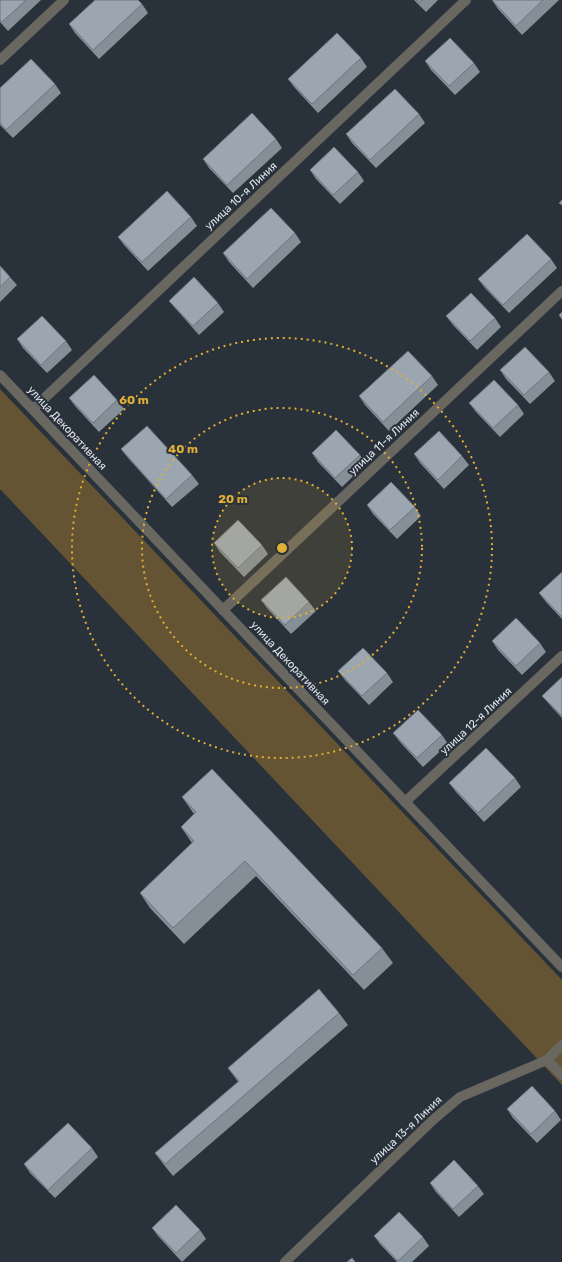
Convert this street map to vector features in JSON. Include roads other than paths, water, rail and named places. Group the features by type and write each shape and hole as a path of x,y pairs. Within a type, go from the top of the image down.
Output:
{"street":[{"path":"0,60 64,0"},
{"name":"улица 10-я Линия","path":"33,409 466,0"},
{"name":"улица 11-я Линия","path":"223,610 562,291"},
{"name":"улица Декоративная","path":"0,375 562,967"},
{"name":"улица 12-я Линия","path":"405,802 562,656"},
{"name":"улица 13-я Линия","path":"285,1262 434,1119 460,1097 547,1060 562,1045"},
{"path":"547,1060 562,1075"}]}
